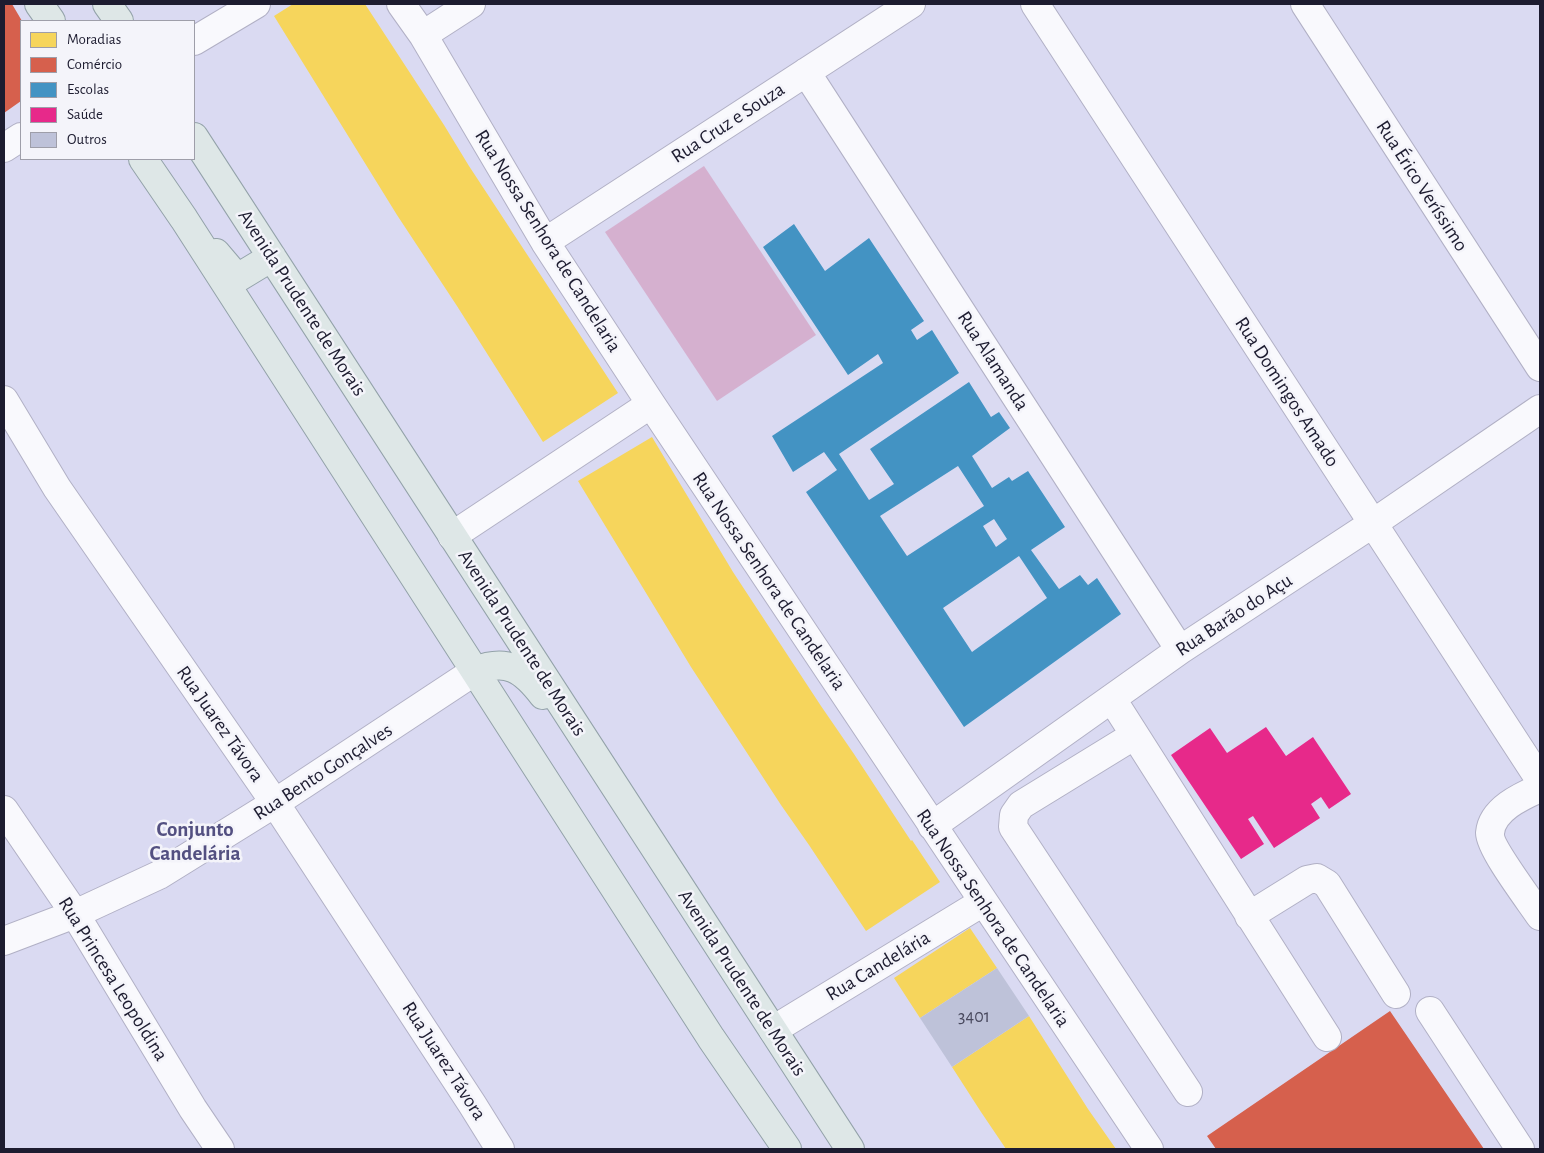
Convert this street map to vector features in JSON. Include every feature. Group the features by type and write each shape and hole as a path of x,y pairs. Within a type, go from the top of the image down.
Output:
{"main road":[{"path":"39,4 50,20"},
{"path":"107,4 118,20"},
{"name":"Avenida Prudente de Morais","path":"195,139 850,1149"},
{"path":"144,160 184,219 710,1038 787,1149"},
{"path":"184,219 237,276 242,276 272,257"},
{"path":"475,671 492,665 504,665 534,683 612,782"}],"street":[{"path":"195,40 256,4"},
{"name":"Rua Nossa Senhora de Candelaria","path":"401,4 422,35 545,242 932,826 1149,1149"},
{"path":"422,35 471,4"},
{"name":"Rua Cruz e Souza","path":"545,242 911,4"},
{"name":"Rua Domingos Amado","path":"1035,4 1540,780"},
{"name":"Rua Érico Veríssimo","path":"1305,4 1540,367"},
{"name":"Rua Alamanda","path":"806,72 1180,650"},
{"path":"4,148 20,138"},
{"name":"Rua Juarez Távora","path":"4,400 57,488 276,803 500,1149"},
{"path":"452,536 651,404"},
{"name":"Rua Barão do Açu","path":"932,826 1180,650 1372,524 1540,409"},
{"name":"Rua Bento Gonçalves","path":"4,941 75,914 159,875 276,803 475,671"},
{"path":"1112,698 1327,1037"},
{"path":"1135,735 1021,805 1014,815 1013,827 1188,1092"},
{"path":"1540,788 1506,806 1494,820 1490,832 1490,838 1500,856 1540,916"},
{"name":"Rua Princesa Leopoldina","path":"4,810 75,914 193,1109 220,1149"},
{"path":"1249,916 1307,880 1317,878 1327,884 1396,994"},
{"name":"Rua Candelária","path":"773,1030 983,902"},
{"path":"1430,1011 1520,1149"}],"shaded area":[{"path":"704,166 816,335 717,401 605,232"}],"building: Moradias":[{"path":"293,4 365,4 618,393 543,442 397,215 274,16"},
{"path":"652,437 733,572 940,882 866,931 691,667 578,481"},
{"path":"970,928 997,968 920,1018 894,978"},
{"path":"1029,1016 1088,1109 1116,1149 1006,1149 981,1112 952,1067"}],"building: Comércio":[{"path":"4,4 12,4 21,20 20,102 4,113"},
{"path":"1390,1011 1484,1149 1216,1149 1207,1136"}],"building: Escolas":[{"path":"794,224 825,271 869,238 924,321 911,330 917,340 932,330 959,373 839,454 869,500 894,484 870,449 969,382 991,417 999,412 1010,428 972,456 992,488 1009,477 1012,481 1028,471 1065,527 1031,550 1059,589 1080,575 1088,585 1097,578 1121,614 964,727 806,492 837,470 824,452 793,472 772,436 883,363 878,354 848,375 763,247","holes":["958,466 984,506 907,556 880,516","994,519 1007,539 996,547 983,526","1019,556 1047,598 972,652 943,608"]}],"building: Saúde":[{"path":"1266,727 1286,756 1313,737 1351,794 1329,809 1321,797 1311,804 1320,818 1274,848 1253,816 1248,819 1264,844 1241,859 1171,755 1210,728 1227,753"}],"building: Outros":[{"path":"997,968 1029,1016 952,1067 920,1018"}],"district":[{"name":"Conjunto Candelária","path":"195,842"}]}
